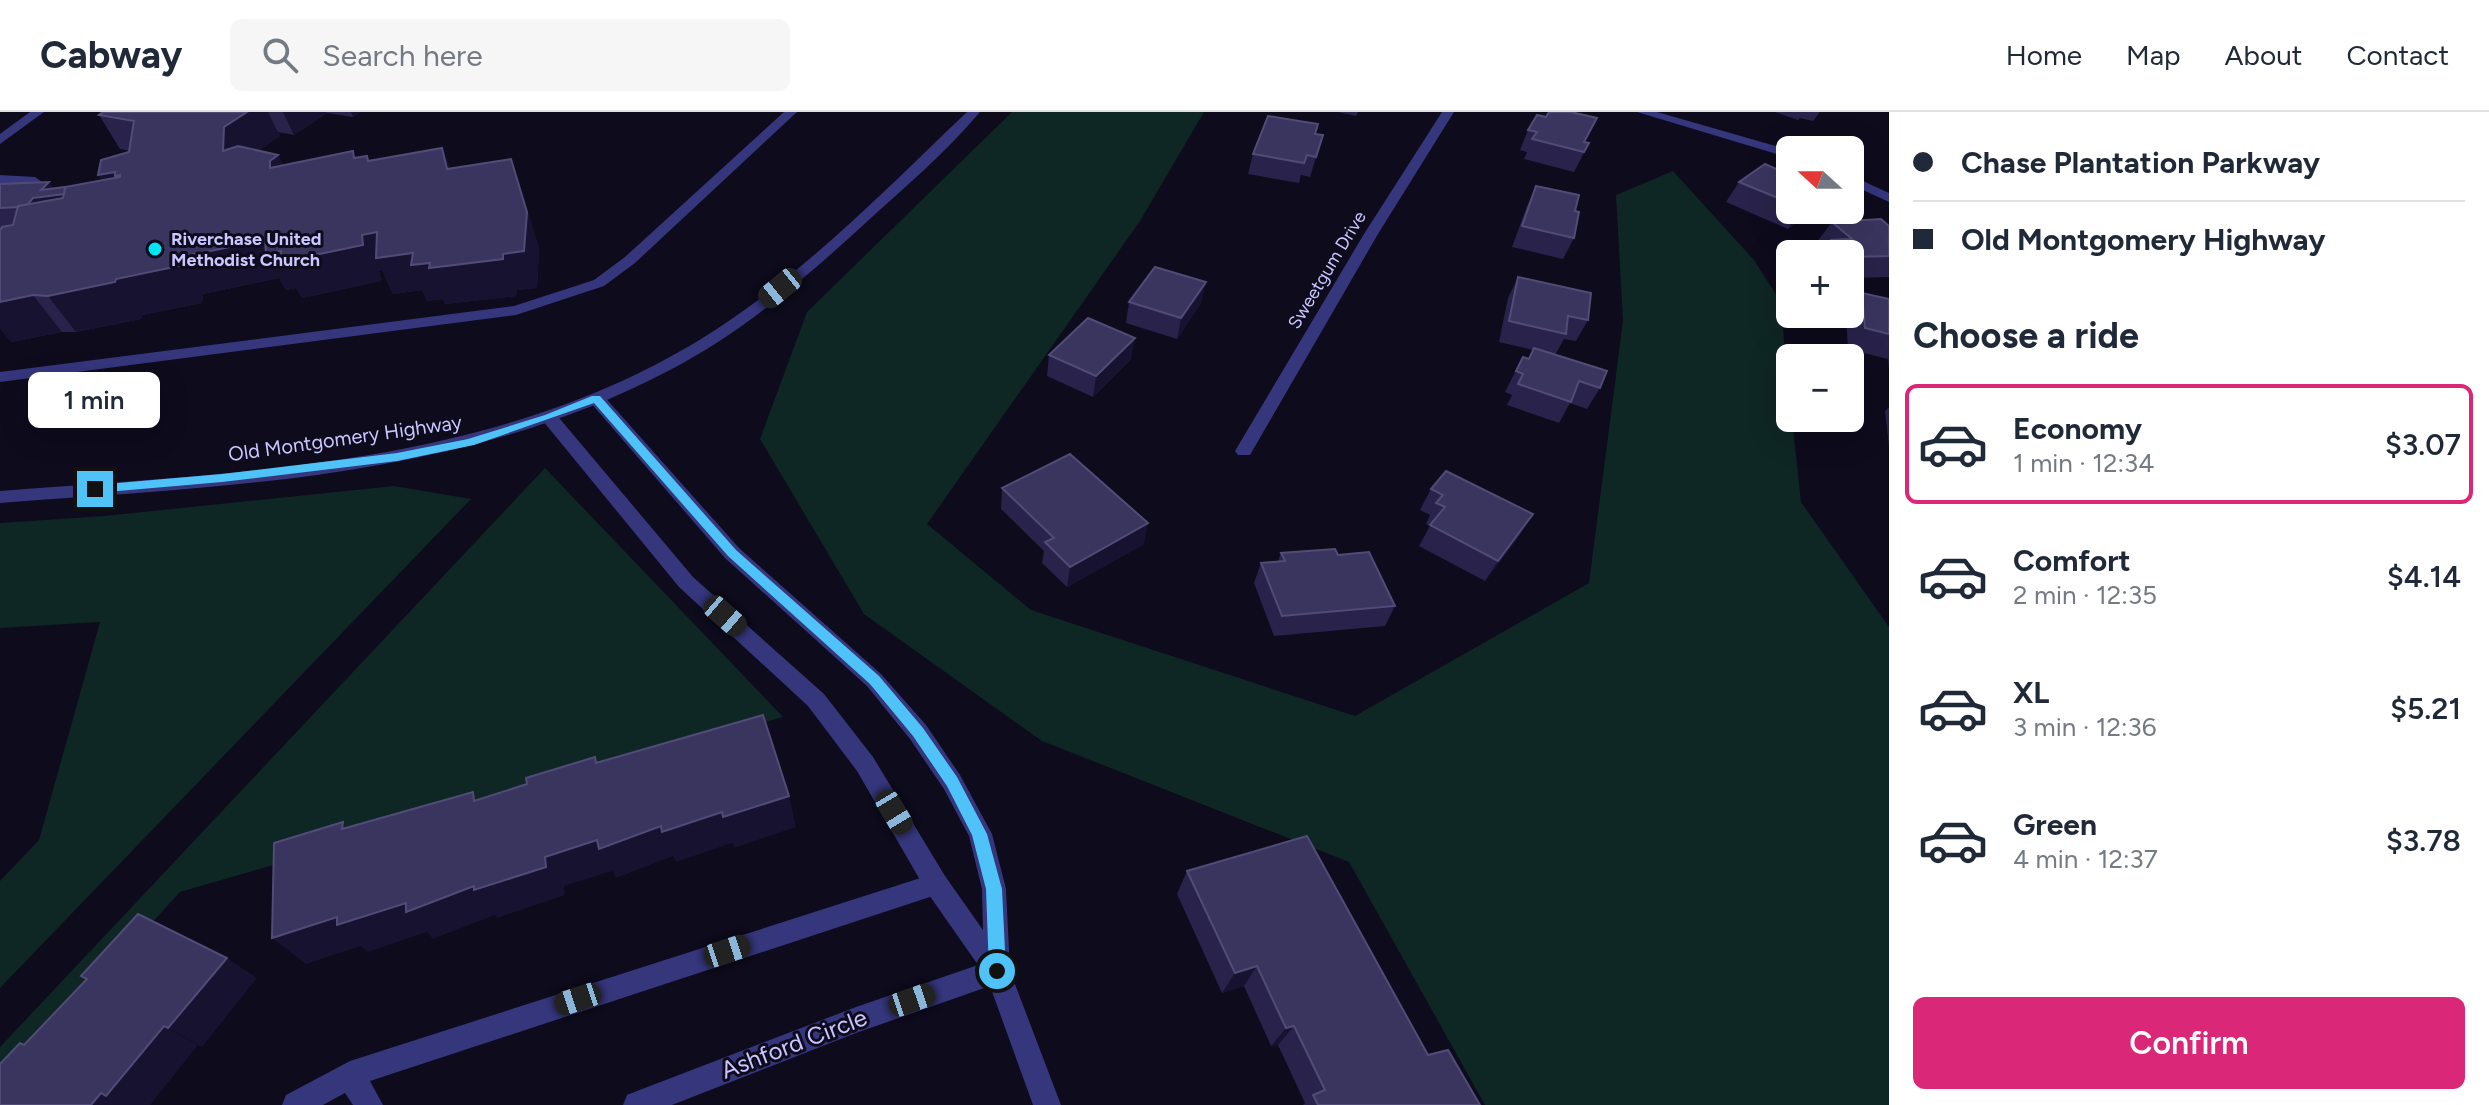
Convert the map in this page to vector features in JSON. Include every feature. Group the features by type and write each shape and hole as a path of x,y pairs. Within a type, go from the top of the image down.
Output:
{"street":[{"path":"0,140 38,112"},
{"path":"0,377 516,310 562,297 599,283 630,260 791,112"},
{"name":"Old Montgomery Highway","path":"0,497 222,478 384,459 470,443 549,417 667,365 758,306 853,225 974,112"},
{"name":"Sweetgum Drive","path":"1244,451 1371,234 1448,112"},
{"path":"1643,112 1776,150"},
{"path":"0,179 34,180 42,184 45,189 34,204"},
{"path":"1864,186 1889,198"},
{"path":"596,398 732,553 874,680 918,732 952,782 980,834 994,889 997,971"},
{"path":"549,417 686,582 816,700 865,764 936,884 997,971 1047,1105"},
{"path":"296,1105 350,1075 429,1047 936,884"},
{"name":"Ashford Circle","path":"637,1105 856,1020 997,971"},
{"path":"350,1075 369,1105"}],"green space":[{"path":"1012,112 1204,112 1140,221 927,524 1031,610 1355,716 1589,583 1623,321 1616,195 1673,171 1754,260 1776,294 1776,328 1783,328 1784,344 1776,344 1776,432 1794,432 1801,502 1889,627 1889,1105 1485,1105 1349,862 1042,741 864,614 760,439 807,312"},
{"path":"545,468 783,717 180,892 0,1090 0,1047"},
{"path":"394,486 471,499 0,988 0,881 39,840 100,622 0,628 0,523 104,516"}],"building":[{"name":"Riverchase United Methodist Church","path":"103,112 247,112 224,127 223,151 238,146 278,155 270,161 270,168 353,151 354,158 367,156 368,161 442,148 447,169 511,159 527,212 524,251 503,254 503,259 429,268 430,263 411,265 413,253 376,258 377,232 362,235 363,245 281,262 281,251 266,254 265,240 180,257 179,266 116,279 115,282 0,302 0,231 2,227 13,225 18,206 63,198 65,187 120,177 115,176 115,172 98,175 101,160 129,152 134,121 99,115"},
{"path":"1549,112 1571,112 1597,118 1584,142 1589,143 1584,152 1532,139 1537,132 1528,130 1537,115 1546,117"},
{"path":"1268,116 1318,124 1315,134 1323,135 1316,157 1307,155 1304,163 1253,154"},
{"path":"1765,164 1776,169 1776,197 1739,182"},
{"path":"49,182 41,190 65,187 64,194 33,198 28,204 18,207 0,208 0,184"},
{"path":"1536,186 1579,195 1574,238 1522,226"},
{"path":"1881,219 1889,226 1889,256 1864,257 1864,240 1832,240 1852,239 1834,224 1864,224 1864,220"},
{"path":"1155,267 1206,282 1181,318 1129,302"},
{"path":"1518,277 1591,293 1588,320 1568,316 1566,334 1509,321"},
{"path":"1864,293 1889,299 1889,334 1865,328"},
{"path":"1088,318 1135,338 1096,376 1049,355"},
{"path":"1534,348 1607,371 1600,388 1579,381 1571,402 1518,384 1523,374 1516,371 1523,357 1529,359"},
{"path":"1070,454 1148,523 1070,567 1045,542 1054,538 1002,488"},
{"path":"1446,471 1533,514 1498,561 1430,525 1445,507 1436,503 1443,495 1431,489"},
{"path":"1335,549 1338,555 1369,552 1395,606 1282,616 1261,563 1285,561 1281,553"},
{"path":"763,715 789,796 723,817 722,812 662,832 661,826 599,849 597,840 545,857 546,867 474,890 474,886 406,912 406,903 337,925 337,917 272,938 274,843 343,822 342,829 473,792 474,801 527,784 526,778 595,757 596,763"},
{"path":"1307,836 1428,1055 1448,1050 1480,1105 1318,1105 1313,1095 1325,1090 1294,1026 1286,1028 1257,966 1235,973 1187,871"},
{"path":"138,914 227,958 168,1028 164,1026 106,1096 101,1093 91,1105 0,1105 0,1064 20,1043 24,1045 87,979 81,976"}],"place":[{"name":"Riverchase United Methodist Church","path":"155,249"}],"route":[{"path":"95,489 222,478 397,457 470,443 596,398 732,553 874,680 918,732 952,782 980,834 994,889 997,971"}]}
